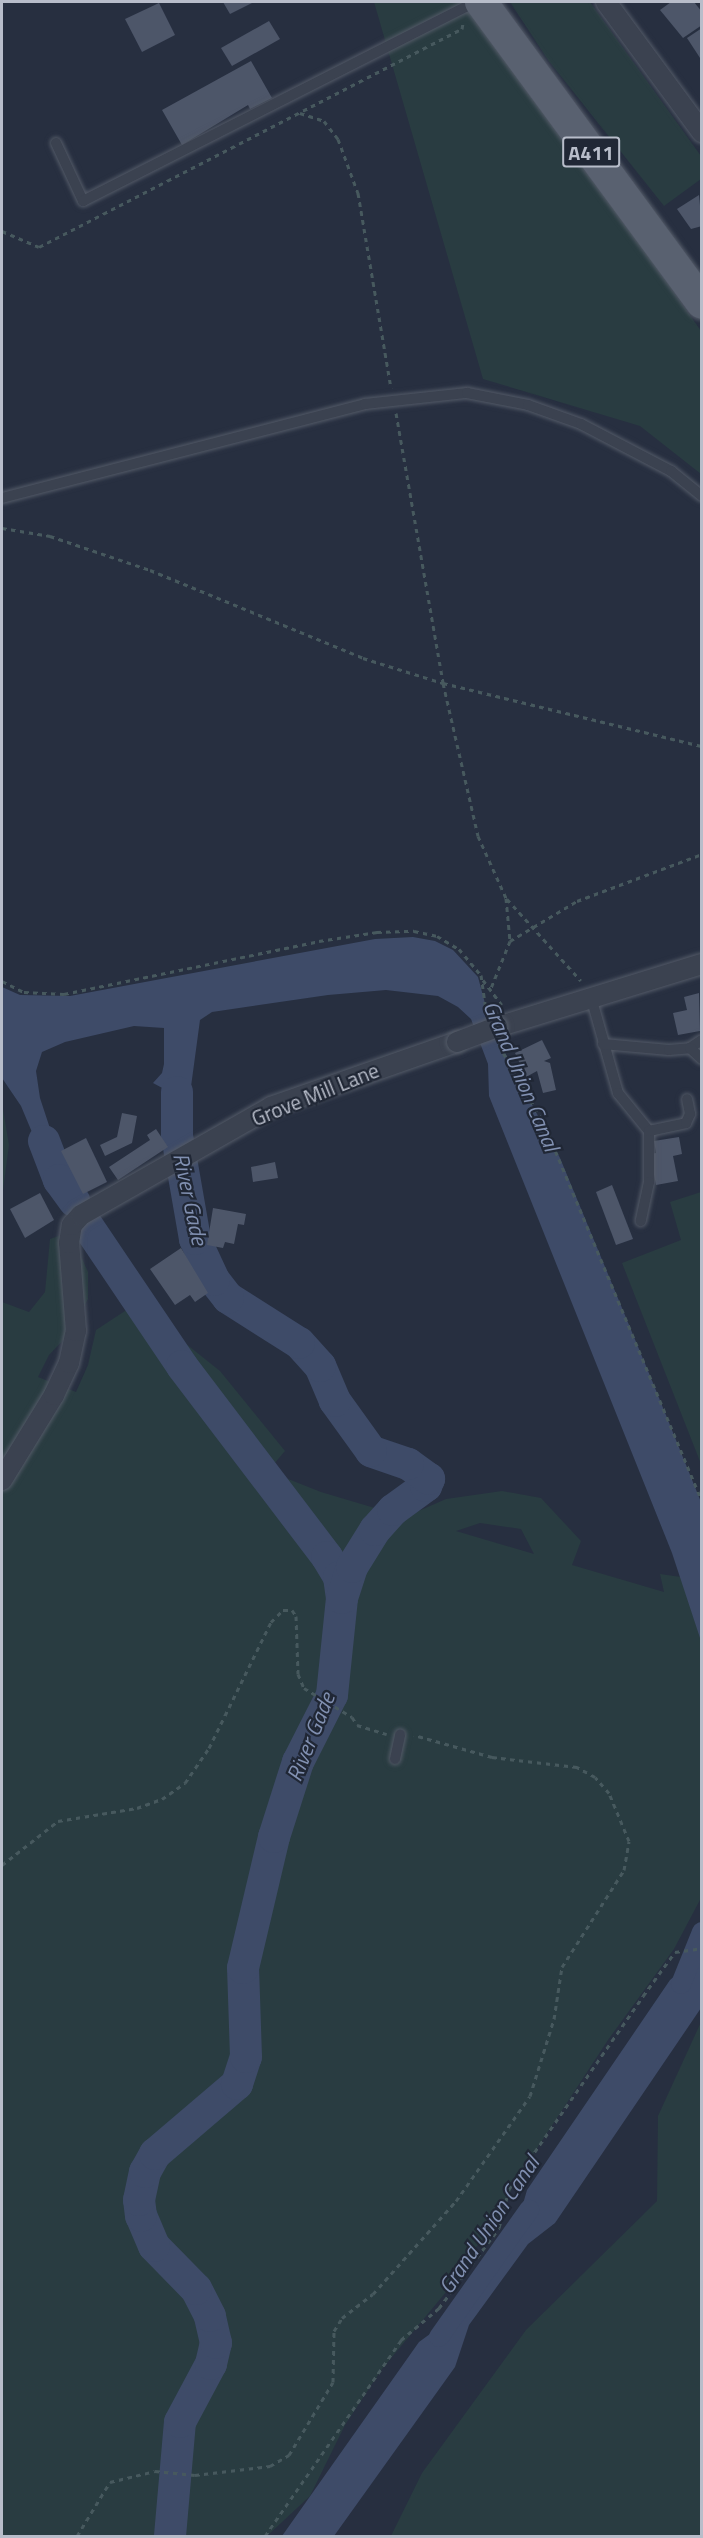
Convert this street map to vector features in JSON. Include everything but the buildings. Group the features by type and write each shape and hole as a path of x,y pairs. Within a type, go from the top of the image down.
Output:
{"main road":[{"name":"A411","path":"474,3 702,303"}],"street":[{"path":"606,2 702,132"},
{"name":"Grove Mill Lane","path":"2,1480 54,1395 69,1363 76,1331 69,1243 72,1224 81,1215 271,1107 591,997 702,964"}],"lane":[{"path":"56,143 83,201 474,3"},
{"path":"2,498 393,399 467,393 545,410 622,442 671,471 702,496"},
{"path":"591,997 618,1093 649,1131 649,1182 641,1221"},
{"path":"603,1044 669,1050 690,1048 702,1040"},
{"path":"690,1048 702,1059"},
{"path":"649,1131 686,1123 690,1114 687,1099"},
{"path":"395,1759 399,1735"}],"path":[{"path":"2,231 39,247 462,29 474,3"},
{"path":"300,113 324,121 338,139 358,193 443,683 478,836 506,898 591,997"},
{"path":"2,528 50,536 139,567 363,658 443,683 702,746"},
{"path":"510,941 577,901 702,854"},
{"path":"2,981 24,992 64,994 319,941 377,932 414,931 436,936 459,949 481,979 491,988 510,941 506,898"},
{"path":"481,979 493,1030 545,1126 702,1502"},
{"path":"2,1865 58,1821 137,1808 162,1799 185,1783 209,1748 271,1622 283,1610 292,1610 296,1616 298,1674 304,1688 352,1717 357,1725 399,1735 414,1735 492,1757 577,1767 595,1777 620,1812 629,1841 624,1870 562,1967 554,2019 530,2096 456,2201 373,2294 342,2318 334,2331 333,2382 289,2455 270,2466 195,2475 155,2471 110,2482 77,2536"},
{"path":"265,2536 401,2340 439,2308 499,2228 509,2189 675,1952 702,1948"}],"green space":[{"path":"374,2 472,2 701,331 701,474 640,426 483,379"},
{"path":"510,2 590,2 701,156 701,179 664,206 548,60"},
{"path":"2,1103 9,1145 2,1198"},
{"path":"702,1192 701,1464 622,1263 681,1240 670,1202"},
{"path":"70,1232 88,1272 88,1299 71,1332 49,1355 38,1377 76,1392 88,1365 96,1330 128,1309 149,1339 180,1339 220,1371 285,1451 268,1471 321,1492 405,1517 446,1499 502,1491 541,1498 581,1541 572,1565 664,1592 660,1574 688,1578 702,1621 701,1898 674,1949 608,2040 515,2182 493,2227 465,2260 446,2292 382,2369 345,2425 310,2496 267,2536 2,2536 2,1302 29,1312 45,1292 50,1239","holes":["480,1523 521,1529 534,1554 456,1531"]},
{"path":"701,2022 701,2536 391,2536 422,2473 526,2330 657,2201 658,2116"}],"water":[{"path":"413,937 435,941 453,950 478,977 491,1026 560,1158 653,1383 701,1502 701,1641 672,1553 489,1096 488,1064 471,1019 458,1007 438,996 386,990 328,995 212,1012 200,1020 185,1131 177,1136 167,1137 166,1090 153,1083 162,1073 164,1064 164,1028 134,1026 65,1042 42,1052 36,1071 40,1098 65,1174 59,1180 52,1180 21,1106 2,1078 2,987 20,995 70,996 375,939"},
{"path":"701,1942 701,2008 555,2223 528,2244 469,2325 455,2367 334,2536 282,2536 419,2342 456,2315 514,2235 527,2190 670,1980 687,1966"}],"waterway":[{"name":"River Gade","path":"170,2536 180,2422 211,2364 216,2343 210,2316 196,2289 154,2246 141,2216 139,2200 145,2172 155,2154 237,2084 246,2057 243,1968 274,1837 298,1762 332,1695 342,1598 352,1567 375,1530 393,1510 426,1486 429,1479 408,1464 371,1451 335,1401 320,1366 299,1343 228,1298 214,1280 195,1239 177,1136 177,1092"},
{"path":"44,1141 59,1180 74,1201"},
{"path":"85,1222 182,1366 327,1557 339,1577 342,1598"},
{"name":"Grand Union Canal","path":"681,1984 702,1932"},
{"name":"Grand Union Canal","path":"439,2337 529,2210"}]}
